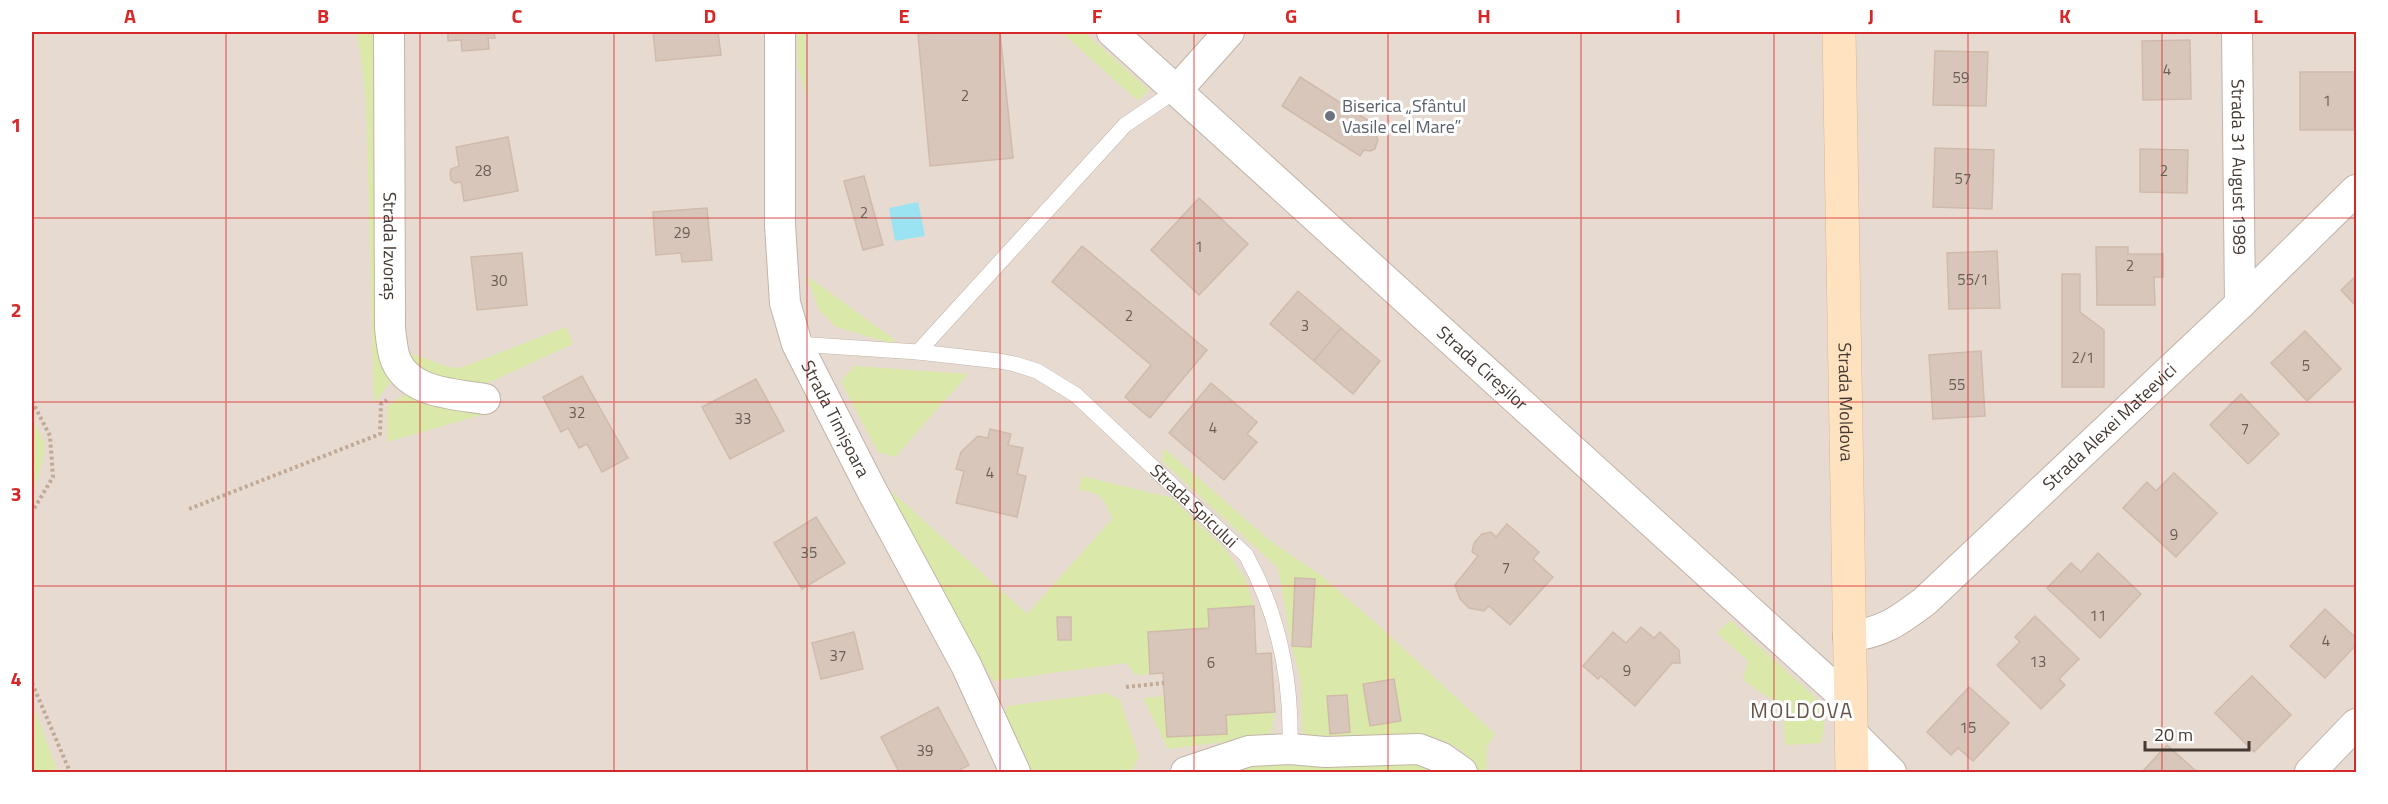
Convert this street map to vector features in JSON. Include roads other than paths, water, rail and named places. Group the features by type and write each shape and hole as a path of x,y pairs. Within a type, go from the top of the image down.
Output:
{"street":[{"name":"Strada Izvoraș","path":"389,32 390,328 394,357 403,371 416,384 440,392 484,399"},
{"name":"Strada Timișoara","path":"780,32 780,225 785,303 797,344 872,491 966,665 1015,772"},
{"name":"Strada Cireșilor","path":"1112,32 1178,89 1851,718 1891,772"},
{"path":"1178,89 1229,32"},
{"name":"Strada Moldova","path":"1839,32 1852,772"},
{"name":"Strada 31 August 1989","path":"2238,32 2240,304"},
{"name":"Strada Alexei Mateevici","path":"1848,637 1873,633 1896,623 1925,601 2240,304 2356,190"},
{"path":"2310,772 2356,724"},
{"path":"1186,772 1249,751 1290,749 1324,752 1419,749 1442,758 1462,772"}],"lane":[{"path":"918,352 1125,125 1178,89"},
{"name":"Strada Spicului","path":"797,344 918,352 1015,364 1037,371 1076,395 1245,555 1263,586 1281,644 1291,721 1290,749"}],"water":[{"path":"918,202 925,236 895,241 889,208"}],"place":[{"name":"Biserica „Sfântul Vasile cel Mare”","path":"1330,116"}],"district":[{"name":"MOLDOVA","path":"1802,711"}]}
